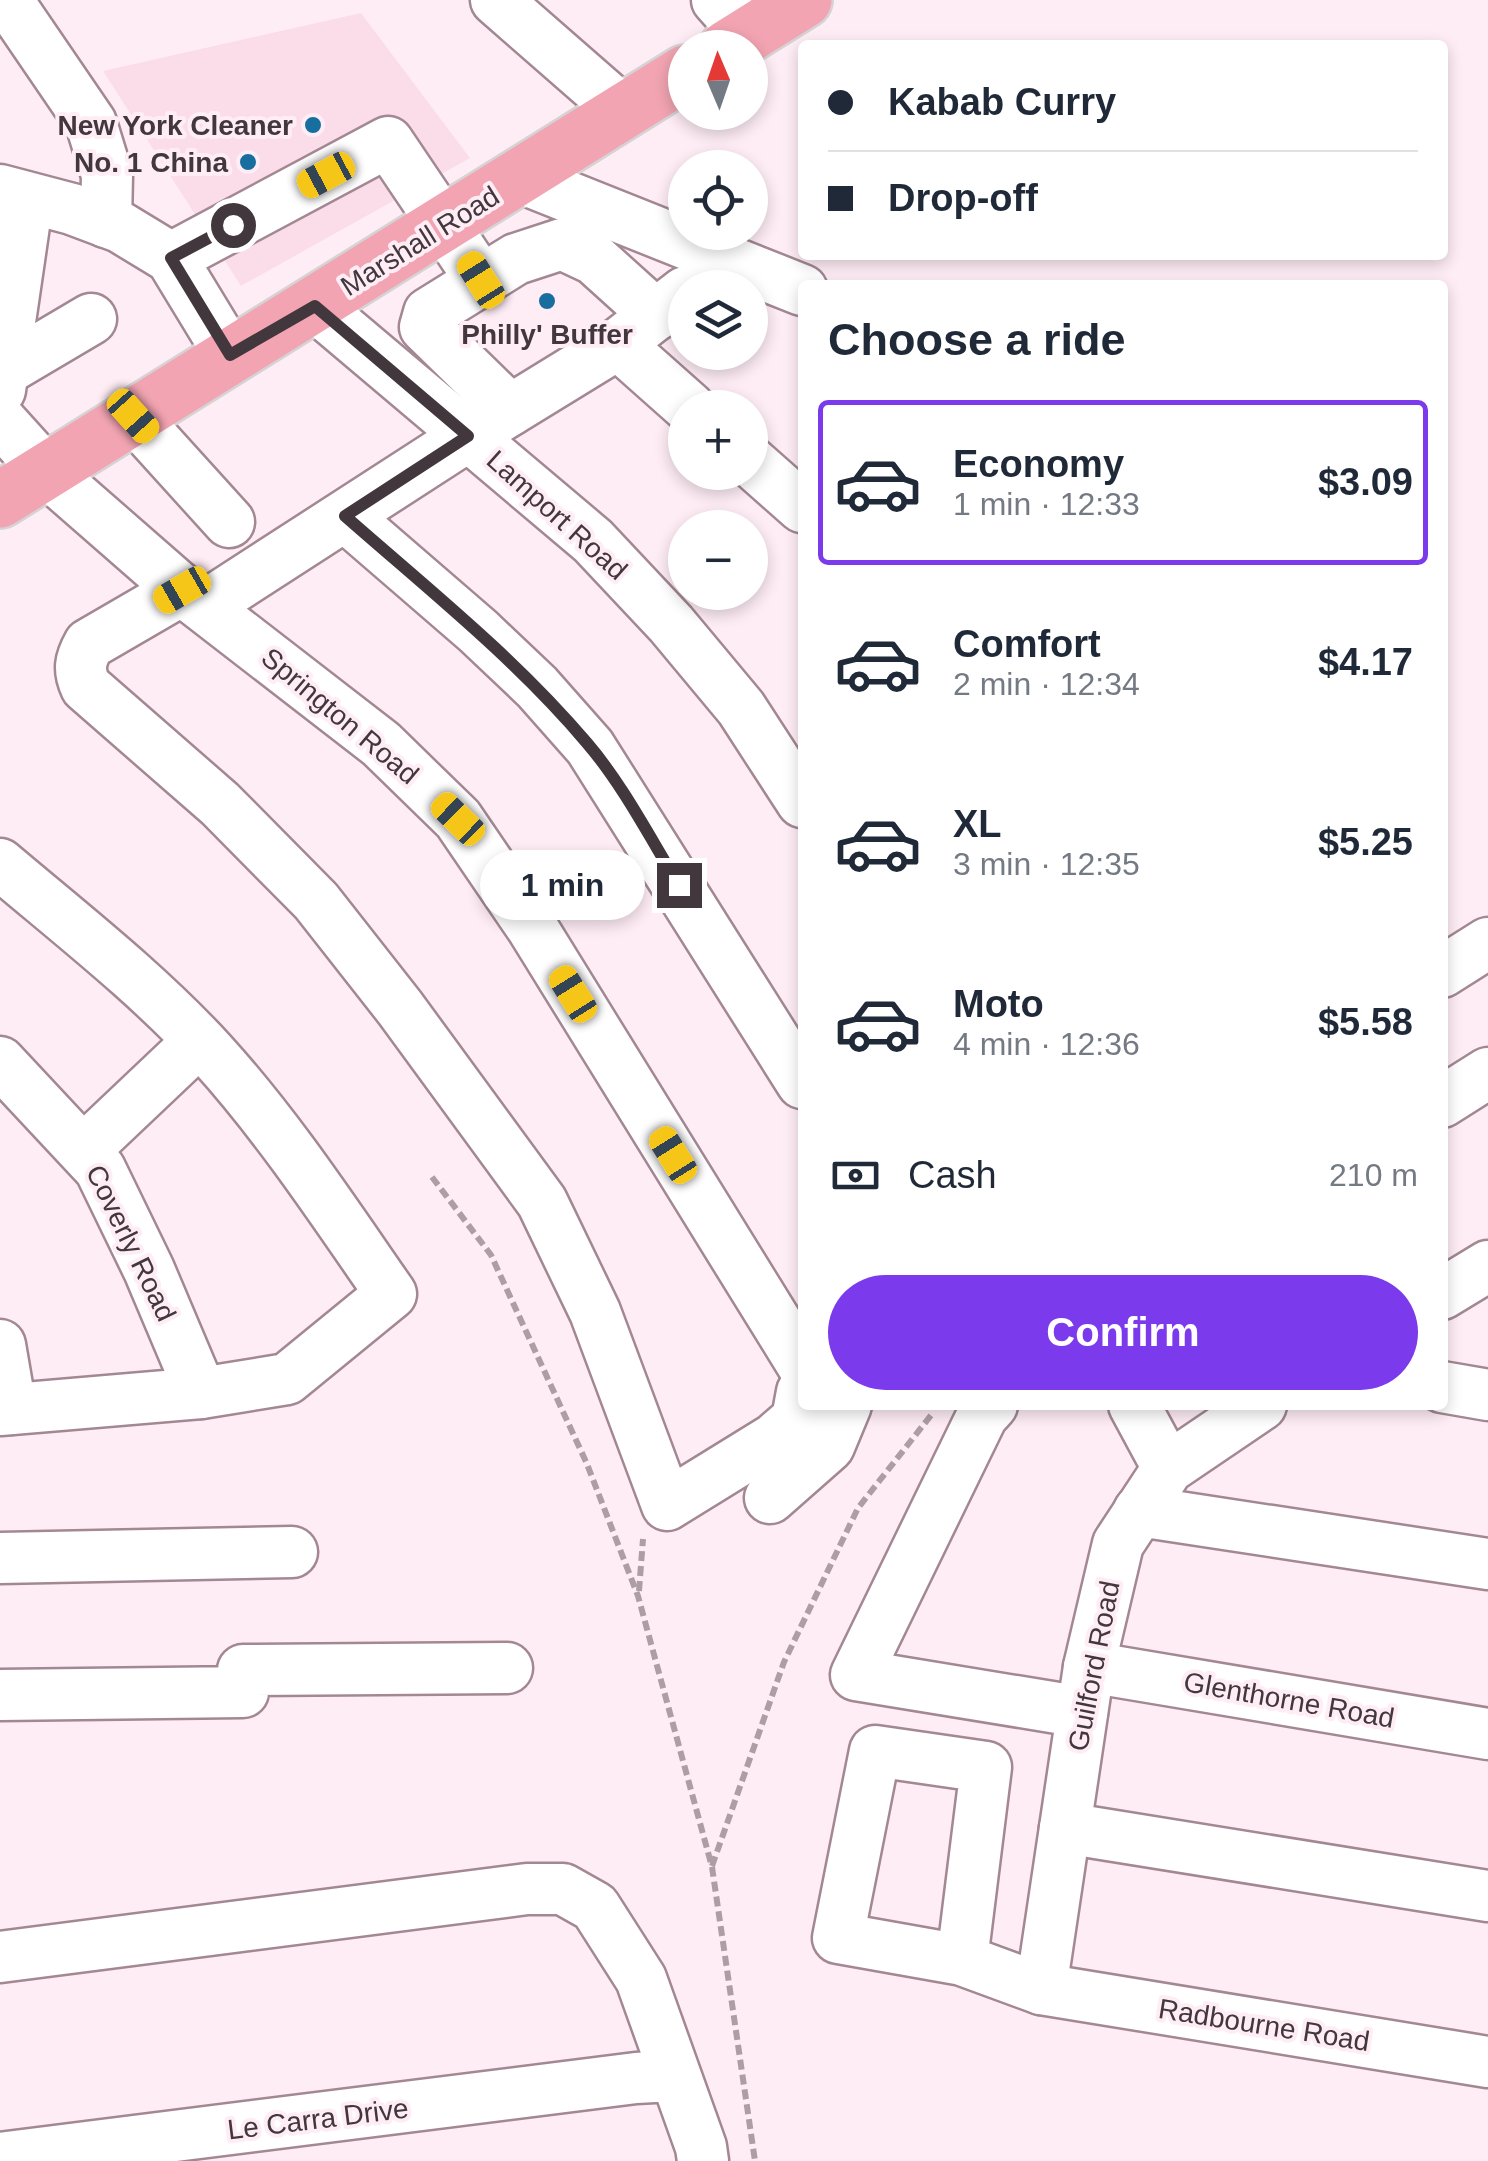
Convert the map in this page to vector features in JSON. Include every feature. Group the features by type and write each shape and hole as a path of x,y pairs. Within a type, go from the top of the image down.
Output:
{"main road":[{"path":"731,28 799,1"},
{"name":"Marshall Road","path":"0,500 668,84"}],"street":[{"path":"496,0 623,111"},
{"path":"27,7 92,123 108,175 106,222"},
{"path":"171,258 388,142 481,280"},
{"path":"521,178 668,296"},
{"path":"1,380 14,194 106,222 171,258 230,355"},
{"path":"510,410 426,327 429,312 516,259 562,244 668,296"},
{"path":"768,292 798,290"},
{"path":"668,300 510,410 345,516 194,598 89,644 80,659 80,675 86,687 220,804 316,901 542,1202 596,1312 667,1506 785,1429 796,1420 798,1410"},
{"name":"Lamport Road","path":"315,306 593,541 671,624 741,708 798,796"},
{"path":"1,380 92,319"},
{"path":"133,416 230,522"},
{"name":"Springton Road","path":"0,420 47,472 194,598 382,744 458,819 532,929 798,1358"},
{"path":"768,477 798,504"},
{"path":"345,516 537,686 590,746 798,1077"},
{"path":"0,864 132,976 198,1041 302,1166 392,1294 287,1380 201,1393 6,1410 0,1345"},
{"path":"1448,968 1488,943"},
{"path":"84,1150 198,1041"},
{"name":"Coverly Road","path":"0,1062 100,1169 201,1393"},
{"path":"1448,1098 1488,1073"},
{"path":"1448,1290 1488,1266"},
{"path":"1448,1388 1488,1394"},
{"path":"770,1498 828,1446 844,1410"},
{"name":"Glenthorne Road","path":"987,1410 856,1676 1086,1689 1488,1734"},
{"path":"1137,1410 1168,1468"},
{"name":"Guilford Road","path":"1041,1989 1086,1689 1118,1544 1168,1468 1254,1410"},
{"path":"1140,1511 1488,1564"},
{"path":"0,1558 292,1552"},
{"path":"0,1695 243,1692 242,1670 507,1668"},
{"path":"1065,1828 1488,1896"},
{"path":"0,1957 527,1889 563,1889 595,1907 641,1979 655,2077 700,2147 703,2161"},
{"name":"Radbourne Road","path":"962,1960 1041,1989 1488,2062"},
{"name":"Le Carra Drive","path":"0,2158 655,2077"}],"path":[{"path":"432,1177 491,1254 587,1464 638,1596 712,1867 755,2161"},
{"path":"712,1867 784,1662 858,1508 935,1410"},
{"path":"638,1596 644,1520 667,1506"}],"shaded area":[{"path":"361,13 470,158 241,286 103,71"}],"place":[{"name":"New York Cleaner","path":"313,125"},
{"name":"No. 1 China","path":"248,162"},
{"name":"Philly' Buffer","path":"547,301"}],"route":[{"path":"233,225 171,258 230,355 315,306 468,436 345,516 537,686 590,746 679,885"}]}
